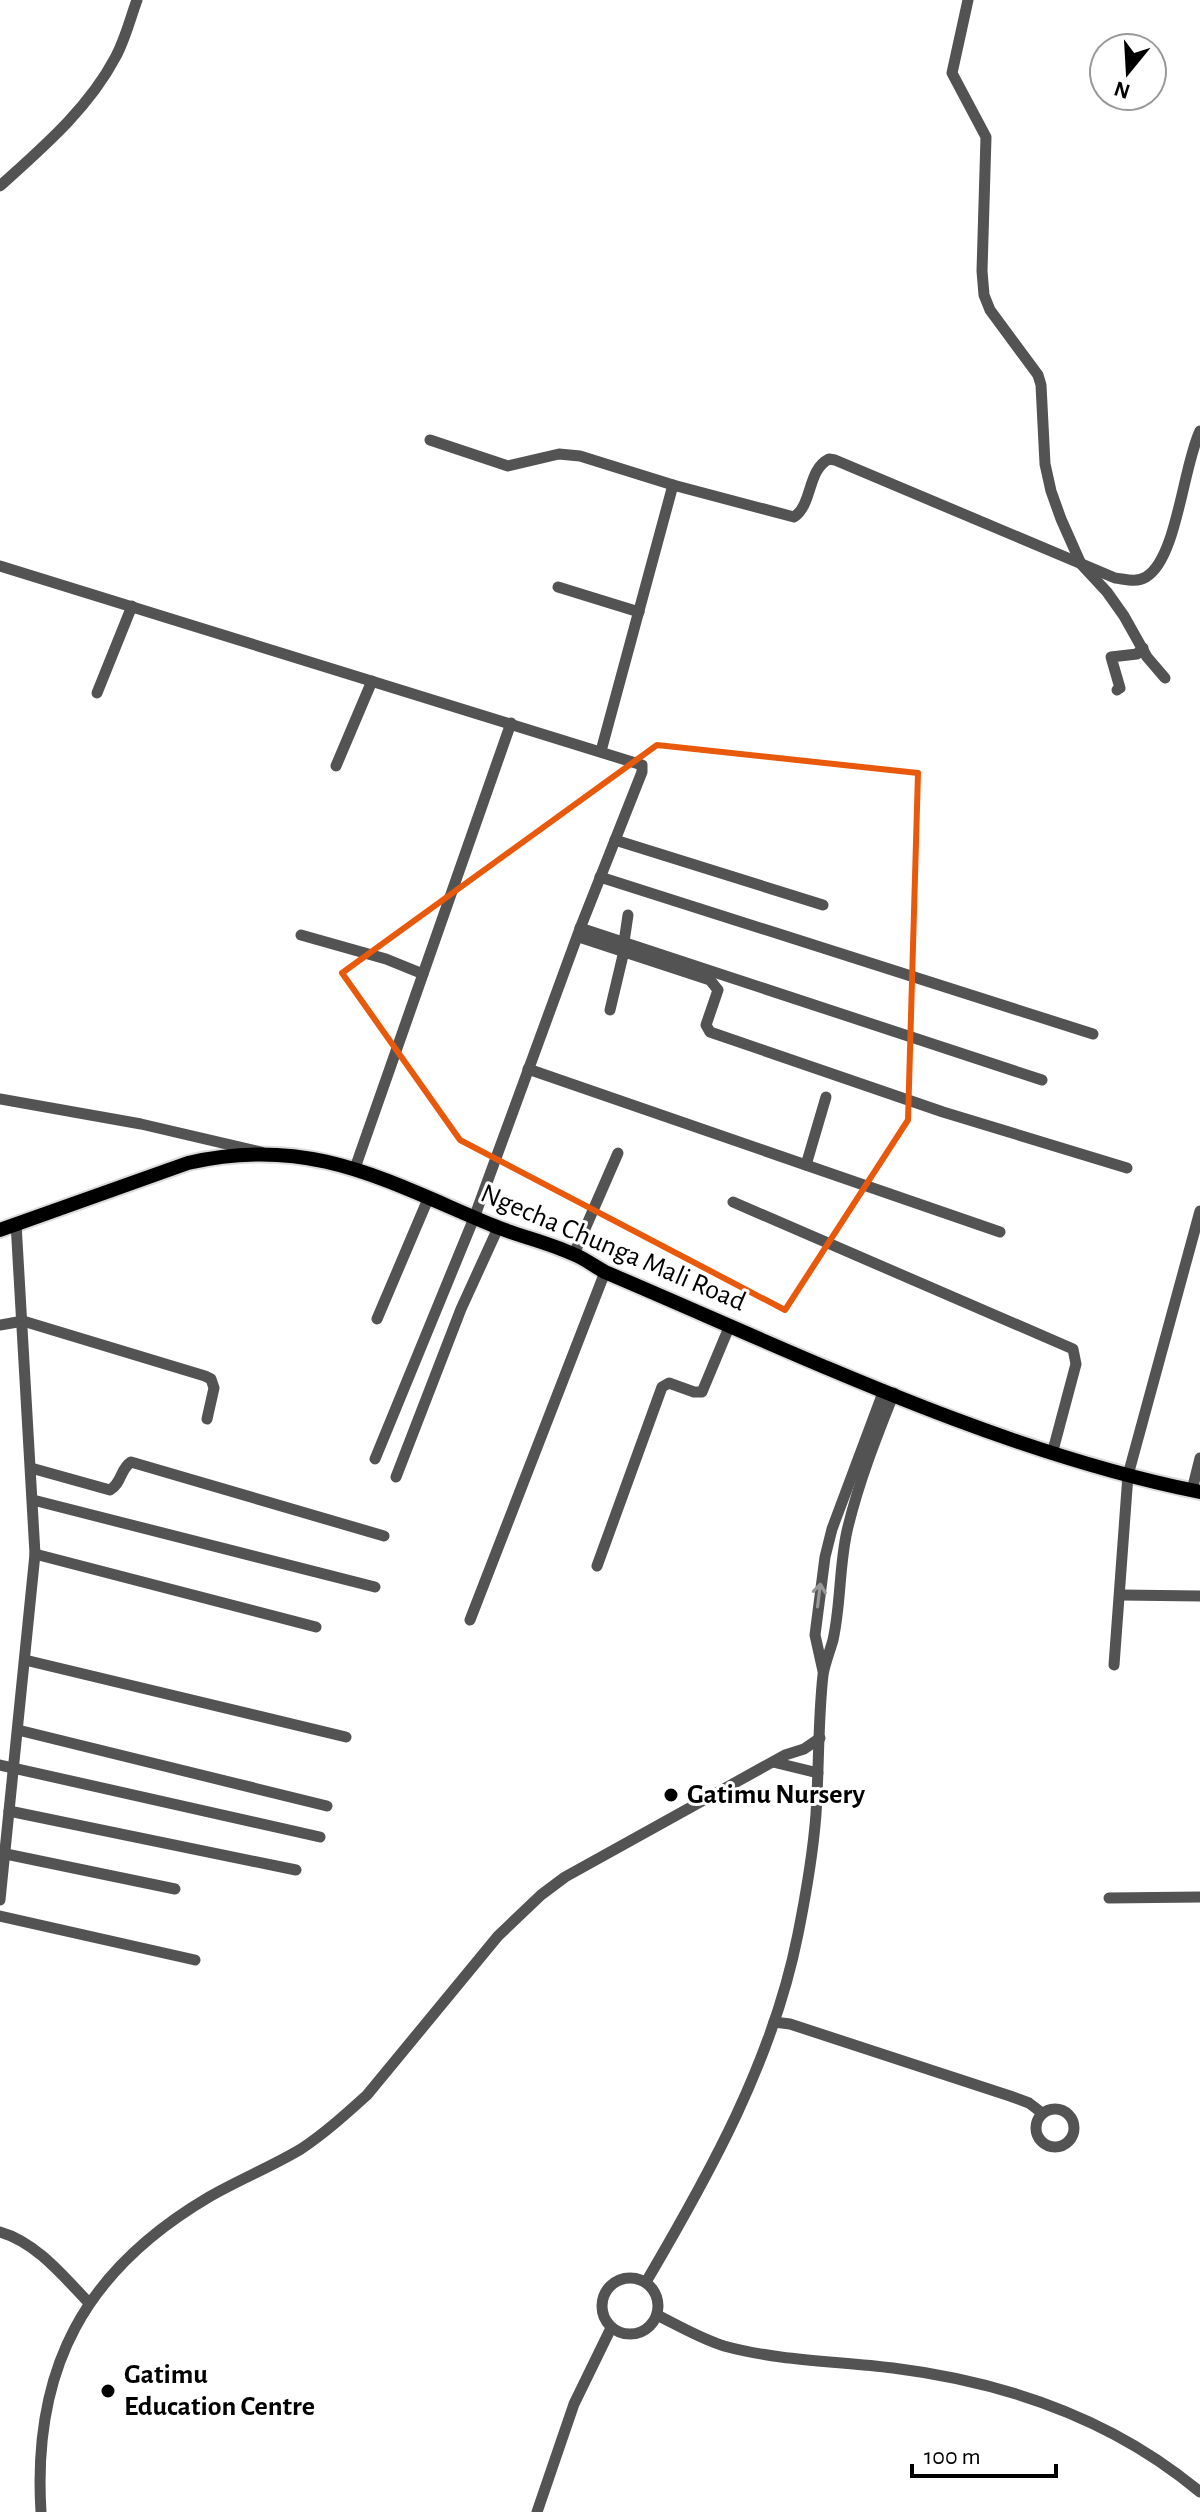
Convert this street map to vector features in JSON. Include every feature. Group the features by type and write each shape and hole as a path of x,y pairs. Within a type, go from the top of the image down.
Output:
{"main road":[{"name":"Ngecha Chunga Mali Road","path":"0,1230 188,1163 214,1157 265,1153 305,1156 355,1168 498,1228 574,1254 605,1272 889,1392 1052,1454 1196,1491"}],"street":[{"path":"0,186 63,127 102,80 121,46 137,0"},
{"path":"968,0 952,73 986,137 984,295 999,325 1038,375 1045,464 1051,491 1081,564 1107,592 1147,657 1165,678"},
{"path":"430,440 508,466 559,454 580,456 794,517 801,510 817,470 829,459 1115,578 1135,581 1145,579 1167,551 1200,431"},
{"path":"601,751 673,485"},
{"path":"0,566 601,751 639,763 642,768 474,1218 375,1459"},
{"path":"558,587 639,612"},
{"path":"97,693 132,606"},
{"path":"1117,690 1120,688 1119,682 1111,657 1137,654 1143,648"},
{"path":"336,766 372,681"},
{"path":"355,1168 511,723"},
{"path":"615,840 823,905"},
{"path":"600,877 1093,1034"},
{"path":"610,1010 628,915"},
{"path":"579,932 1042,1080"},
{"path":"301,935 386,959 423,974"},
{"path":"624,947 700,976 716,986 718,990 706,1025 710,1032 943,1112 1127,1168"},
{"path":"528,1069 1000,1232"},
{"path":"806,1165 826,1097"},
{"path":"0,1099 141,1124 265,1153"},
{"path":"574,1254 618,1153"},
{"path":"377,1319 428,1199"},
{"path":"733,1202 1073,1349 1076,1364 1052,1454"},
{"path":"1114,1665 1128,1475 1200,1211"},
{"path":"0,1900 6,1854 6,1807 14,1770 35,1554 16,1223"},
{"path":"396,1477 461,1309 498,1228"},
{"path":"470,1620 605,1272"},
{"path":"0,1325 23,1321 211,1379 214,1388 207,1419"},
{"path":"597,1566 662,1387 669,1383 702,1392 730,1325"},
{"path":"823,1672 815,1635 825,1557 832,1529 889,1392"},
{"path":"646,2282 702,2186 736,2118 789,1975 809,1874 823,1672 833,1638 847,1532 889,1392"},
{"path":"1196,1491 1200,1458"},
{"path":"31,1468 110,1490 118,1484 124,1468 131,1462 384,1536"},
{"path":"33,1500 375,1587"},
{"path":"35,1554 316,1627"},
{"path":"1121,1595 1200,1596"},
{"path":"25,1660 346,1737"},
{"path":"18,1730 327,1806"},
{"path":"41,2512 38,2472 41,2433 61,2356 89,2303 122,2262 148,2238 211,2196 301,2148 367,2095 489,1946 518,1914 541,1895 591,1862 820,1738"},
{"path":"773,1762 818,1773"},
{"path":"0,1765 320,1837"},
{"path":"6,1807 296,1870"},
{"path":"6,1854 175,1889"},
{"path":"1109,1898 1200,1897"},
{"path":"0,1916 195,1960"},
{"path":"774,2022 790,2024 1010,2096 1029,2103 1042,2113"},
{"path":"0,2232 30,2247 89,2303"},
{"path":"627,2278 646,2282 657,2297 657,2315 646,2330 619,2333 611,2328 602,2311 602,2302 610,2285 627,2278"},
{"path":"657,2315 721,2345 763,2354 925,2373 1003,2389 1038,2400 1142,2449 1200,2492"},
{"path":"537,2512 574,2404 611,2328"}],"highlighted area":[{"path":"657,745 918,773 908,1120 785,1310 460,1140 342,973"}],"place":[{"name":"Gatimu Nursery","path":"671,1795"},
{"name":"Gatimu Education Centre","path":"108,2391"}]}
